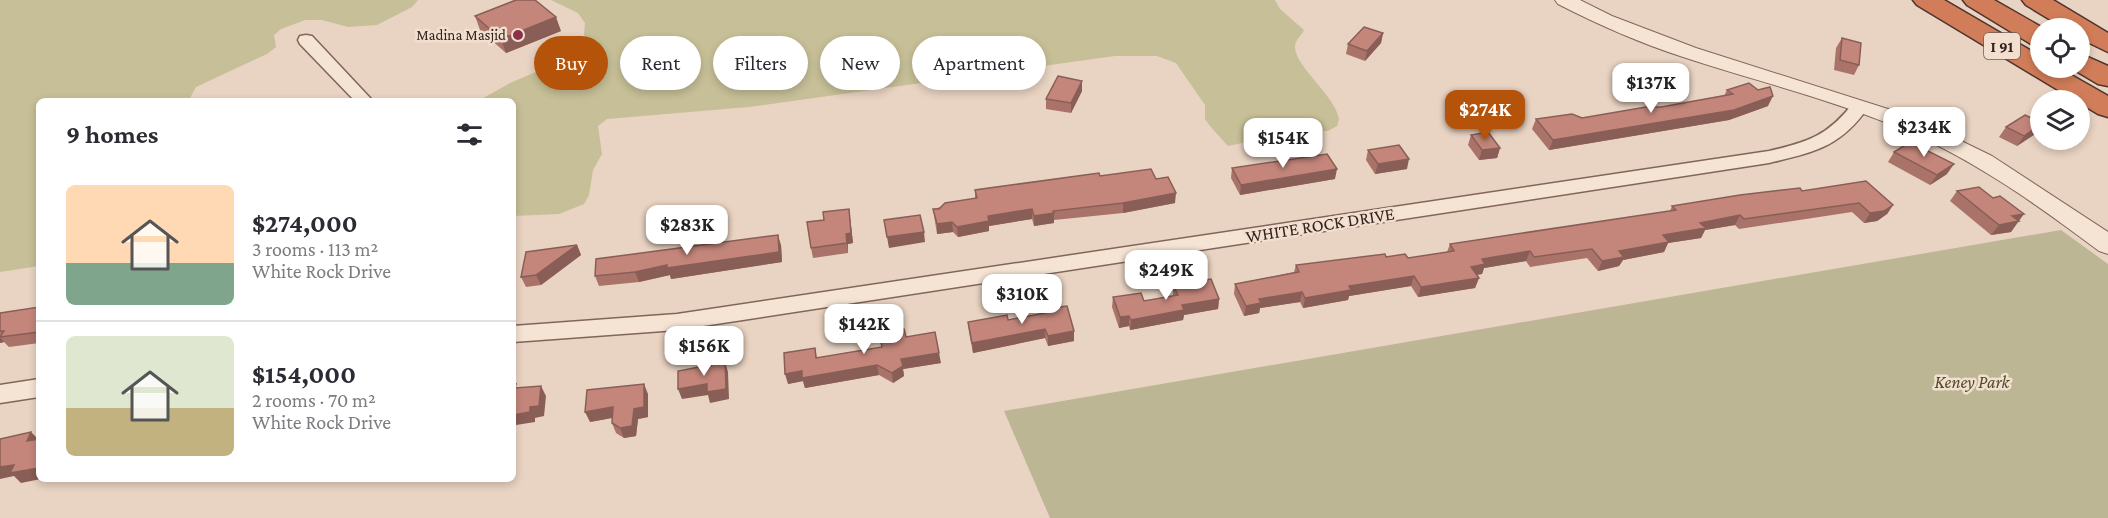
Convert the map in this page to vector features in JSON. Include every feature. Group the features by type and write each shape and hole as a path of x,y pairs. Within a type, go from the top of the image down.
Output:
{"highway":[{"path":"1903,0 2009,61 2108,90"},
{"name":"I 91","path":"1926,0 2074,79 2108,108"},
{"path":"1954,0 2030,45"},
{"path":"1976,0 2030,32"},
{"name":"I 91","path":"2004,0 2036,18"},
{"path":"2035,0 2108,44"},
{"path":"2090,50 2108,60"},
{"path":"2090,67 2108,78"}],"street":[{"path":"1565,0 1605,22 1665,46 1860,106 1919,128 1971,153 2030,189 2108,245"},
{"path":"306,40 361,98"},
{"name":"WHITE ROCK DRIVE","path":"516,334 677,322 1769,157 1821,144 1846,126 1860,106"},
{"path":"0,394 36,388"}],"shaded area":[{"path":"0,0 418,0 412,7 377,25 348,27 322,20 305,20 281,29 274,35 276,47 267,54 196,87 190,98 36,98 36,266 0,272"},
{"path":"551,0 1275,0 1280,9 1304,30 1295,45 1297,55 1330,100 1339,119 1337,126 1328,131 1293,132 1228,146 1205,119 1205,105 1176,63 1157,56 1115,56 1046,66 1046,36 912,36 912,84 900,86 900,36 820,36 820,90 871,90 749,107 607,119 598,126 602,154 593,170 589,195 584,204 559,214 516,216 516,98 484,98 534,73 534,90 608,90 608,36 585,36 585,23 578,13"}],"green space":[{"name":"Keney Park","path":"2061,230 2108,264 2108,518 1050,518 1004,411"}],"building":[{"path":"516,0 535,0 556,17 501,39 475,16"},
{"path":"1364,27 1383,33 1367,51 1348,44"},
{"path":"1842,38 1861,43 1859,65 1840,60"},
{"path":"1058,76 1082,81 1071,103 1046,99"},
{"path":"1749,83 1758,90 1770,87 1773,96 1734,110 1553,140 1536,119 1572,114 1582,118 1646,107 1661,107 1733,94 1727,90"},
{"path":"2025,115 2030,117 2030,132 2024,136 2006,127"},
{"path":"1488,132 1500,148 1482,150 1471,135"},
{"path":"1910,142 1954,164 1937,175 1894,152"},
{"path":"1399,145 1409,159 1378,164 1368,150"},
{"path":"1327,154 1337,169 1241,185 1232,168"},
{"path":"1151,169 1156,179 1168,177 1176,193 1123,203 1053,211 1054,213 1034,216 1032,209 988,216 989,221 957,227 952,222 937,224 933,209 939,209 945,203 977,198 975,190 1099,173 1100,176"},
{"path":"1866,181 1893,205 1884,211 1870,213 1859,203 1744,219 1740,215 1700,223 1706,228 1663,235 1669,242 1619,251 1624,257 1602,261 1592,249 1534,257 1530,251 1482,259 1485,264 1471,267 1479,278 1421,287 1414,276 1349,286 1351,290 1305,298 1302,292 1259,299 1261,303 1246,306 1235,284 1299,272 1296,265 1385,254 1386,257 1405,254 1408,258 1454,251 1450,244 1676,210 1672,206 1740,195 1800,188 1802,191"},
{"path":"1979,187 1993,198 2000,196 2024,214 2012,216 2019,221 1999,225 1957,191"},
{"path":"849,209 851,233 846,234 847,243 811,248 807,222 824,220 823,212"},
{"path":"920,215 924,232 887,237 884,220"},
{"path":"778,235 779,252 595,276 596,259"},
{"path":"577,245 536,275 521,277 526,252"},
{"path":"1211,279 1219,299 1182,305 1184,310 1131,320 1129,316 1120,317 1113,297 1141,293 1144,301 1178,295 1173,285"},
{"path":"1067,306 1074,331 1048,336 1045,329 972,343 968,322 1007,315 1008,320 1045,313 1044,309"},
{"path":"36,307 36,332 0,337 4,331 0,331 0,313"},
{"path":"904,329 906,337 935,332 939,353 901,359 903,366 892,373 877,365 802,378 802,371 785,374 784,353 815,348 816,358 882,347 879,333"},
{"path":"725,362 726,389 707,392 707,384 678,389 678,371"},
{"path":"644,384 644,407 634,409 632,426 620,428 612,423 613,407 585,412 587,390"},
{"path":"541,386 539,406 530,407 530,412 516,414 516,388"},
{"path":"31,432 27,441 36,440 36,469 10,473 14,465 0,467 0,439"}],"place":[{"name":"Madina Masjid","path":"518,35"}]}
